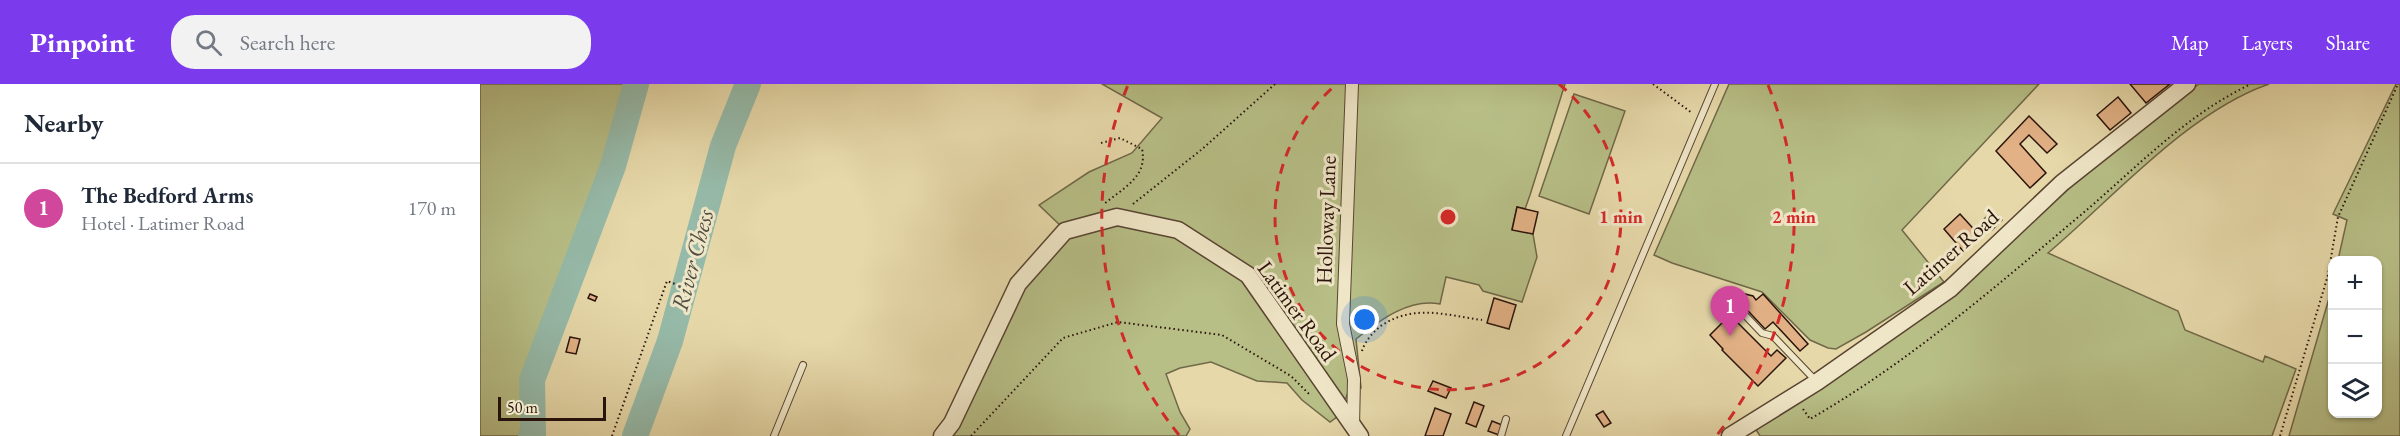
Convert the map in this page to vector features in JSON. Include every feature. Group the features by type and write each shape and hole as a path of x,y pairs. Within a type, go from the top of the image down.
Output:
{"street":[{"name":"Holloway Lane","path":"1352,84 1343,324 1354,379 1356,432"},
{"name":"Latimer Road","path":"1730,436 1817,382 1950,289 2061,183 2187,84"},
{"name":"Latimer Road","path":"942,436 952,423 1018,284 1065,231 1117,217 1178,230 1248,275 1356,432"}],"lane":[{"path":"1566,436 1715,84"},
{"path":"1740,310 1762,333 1773,336 1817,382"},
{"path":"774,436 803,365"},
{"path":"1501,436 1506,419"}],"path":[{"path":"1117,217 1202,150 1275,84"},
{"path":"1653,84 1701,119"},
{"path":"1794,395 1810,419 1834,405 1943,328 2012,273 2183,126 2225,96 2251,84"},
{"path":"2280,436 2328,275 2338,217 2398,84"},
{"path":"1101,143 1120,138 1142,149 1145,162 1138,176 1103,205"},
{"path":"612,436 666,281 692,290"},
{"path":"1354,379 1364,345 1377,329 1397,316 1418,311 1482,320"},
{"path":"971,436 1063,338 1118,322 1222,335 1291,376 1317,401"}],"green space":[{"path":"480,84 636,84 613,166 532,379 533,434 531,436 480,436"},
{"path":"1102,84 1565,84 1525,209 1517,207 1512,229 1533,234 1537,257 1522,302 1483,291 1479,285 1446,277 1440,304 1428,303 1406,307 1385,318 1356,339 1361,388 1348,392 1343,407 1251,273 1179,227 1117,213 1064,229 1039,205 1089,172 1132,153 1162,118"},
{"path":"1729,84 2039,84 1902,230 1944,282 1836,349 1810,340 1762,292 1654,255"},
{"path":"2199,84 2269,84 2209,114 2181,135 2152,158 2048,253 2178,311 2185,330 2263,362 2265,356 2296,369 2272,436 1760,436 1755,428 2060,196 2141,128"},
{"path":"2396,84 2400,84 2400,436 2289,436 2328,302 2328,418 2382,418 2382,256 2339,256 2347,220 2333,214"},
{"path":"1574,94 1625,111 1589,214 1539,196"},
{"path":"1118,219 1178,233 1246,277 1341,414 1330,422 1302,400 1287,383 1257,381 1211,362 1180,368 1166,374 1180,412 1190,429 1186,436 948,436 1020,286 1068,234"}],"building":[{"path":"2130,84 2170,84 2146,103"},
{"path":"2118,97 2131,113 2110,130 2097,115"},
{"path":"2029,116 2057,144 2047,153 2029,135 2020,144 2046,173 2030,188 1996,151"},
{"path":"1517,207 1538,212 1533,234 1512,230"},
{"path":"1993,211 2002,220 1992,230 1983,220"},
{"path":"1960,214 1980,236 1963,251 1944,229"},
{"path":"1741,293 1753,296 1756,300 1763,294 1808,344 1800,351 1773,322 1765,329 1736,298"},
{"path":"590,294 597,297 595,301 588,298"},
{"path":"1494,298 1516,305 1509,329 1487,323"},
{"path":"1730,315 1771,356 1777,350 1786,358 1758,386 1710,335"},
{"path":"570,337 580,339 576,354 566,352"},
{"path":"1433,381 1451,388 1446,398 1428,391"},
{"path":"1474,402 1484,406 1476,427 1466,423"},
{"path":"1435,408 1451,414 1443,436 1425,436"},
{"path":"1603,411 1611,423 1604,427 1596,415"},
{"path":"1492,421 1502,425 1499,435 1488,431"}],"waterway":[{"path":"531,436 533,434 532,380 613,166 636,84"},
{"name":"River Chess","path":"635,436 670,341 723,146 748,84"}],"place":[{"name":"The Bedford Arms","path":"1730,336"}]}
